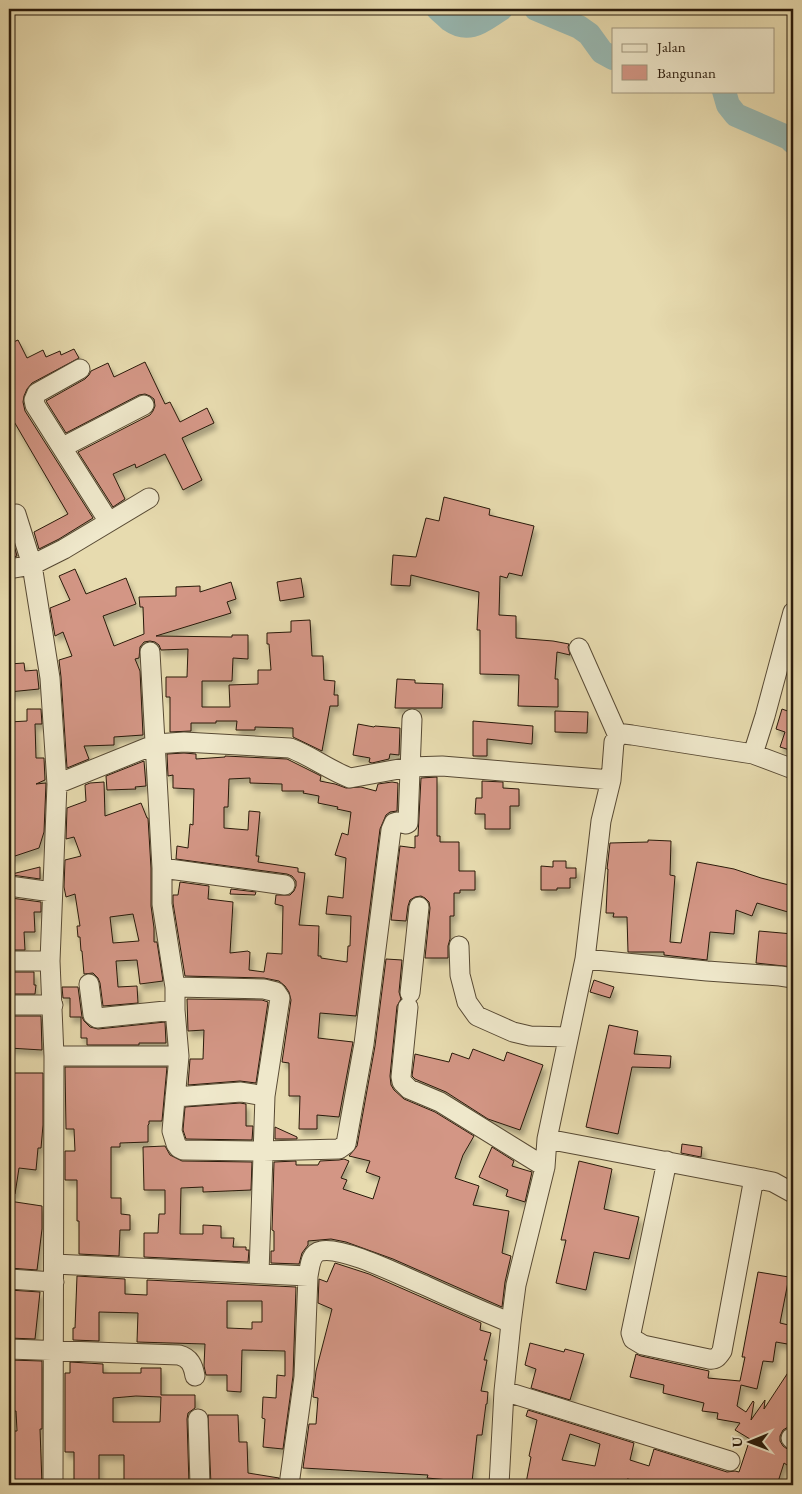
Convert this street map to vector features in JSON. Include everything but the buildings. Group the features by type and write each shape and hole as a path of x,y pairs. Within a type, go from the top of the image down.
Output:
{"street":[{"path":"80,369 37,393 35,405 109,522"},
{"path":"63,448 144,404"},
{"path":"9,569 32,565 64,549 149,498"},
{"path":"16,514 32,565 50,678 56,784 50,960 54,1056 53,1485"},
{"path":"753,754 766,716 785,675 793,612"},
{"path":"579,648 618,736"},
{"path":"150,652 162,868 162,904 175,987 179,1056 172,1131 178,1148 192,1151 264,1151 339,1149 346,1144 364,1044 391,830 394,823 408,823 412,719"},
{"path":"499,1485 504,1391 516,1285 545,1167 547,1139 584,959 601,821 611,780 614,742 618,736 624,734 632,735 753,754 793,769"},
{"path":"56,784 156,744 184,742 290,748 350,778 410,766 459,767 611,780"},
{"path":"162,868 285,885"},
{"path":"9,886 52,892"},
{"path":"419,907 401,1077 409,1089 440,1102 545,1167"},
{"path":"459,946 460,975 467,1002 477,1016 513,1032 530,1036 568,1037"},
{"path":"584,959 793,978"},
{"path":"9,961 50,960"},
{"path":"88,984 93,1015 97,1018 175,1010"},
{"path":"175,987 264,989 272,990 279,994 280,999 265,1096 259,1274"},
{"path":"9,1005 53,1005"},
{"path":"54,1056 179,1056"},
{"path":"175,1097 242,1092 265,1096"},
{"path":"547,1139 773,1182 793,1193"},
{"path":"667,1161 630,1333 633,1339 643,1346 708,1359 714,1360 722,1351 754,1178"},
{"path":"288,1485 304,1377 308,1276 311,1261 315,1254 321,1251 340,1252 370,1262 511,1323"},
{"path":"9,1279 54,1273 308,1276"},
{"path":"9,1349 178,1355 185,1357 191,1363 195,1376"},
{"path":"504,1391 730,1462"},
{"path":"198,1419 200,1485"}],"waterway":[{"path":"438,9 450,20 464,26 476,24 501,9"},
{"path":"536,9 579,27 589,34 602,52 612,57"},
{"path":"724,92 728,105 736,115 789,138 793,142"}]}
